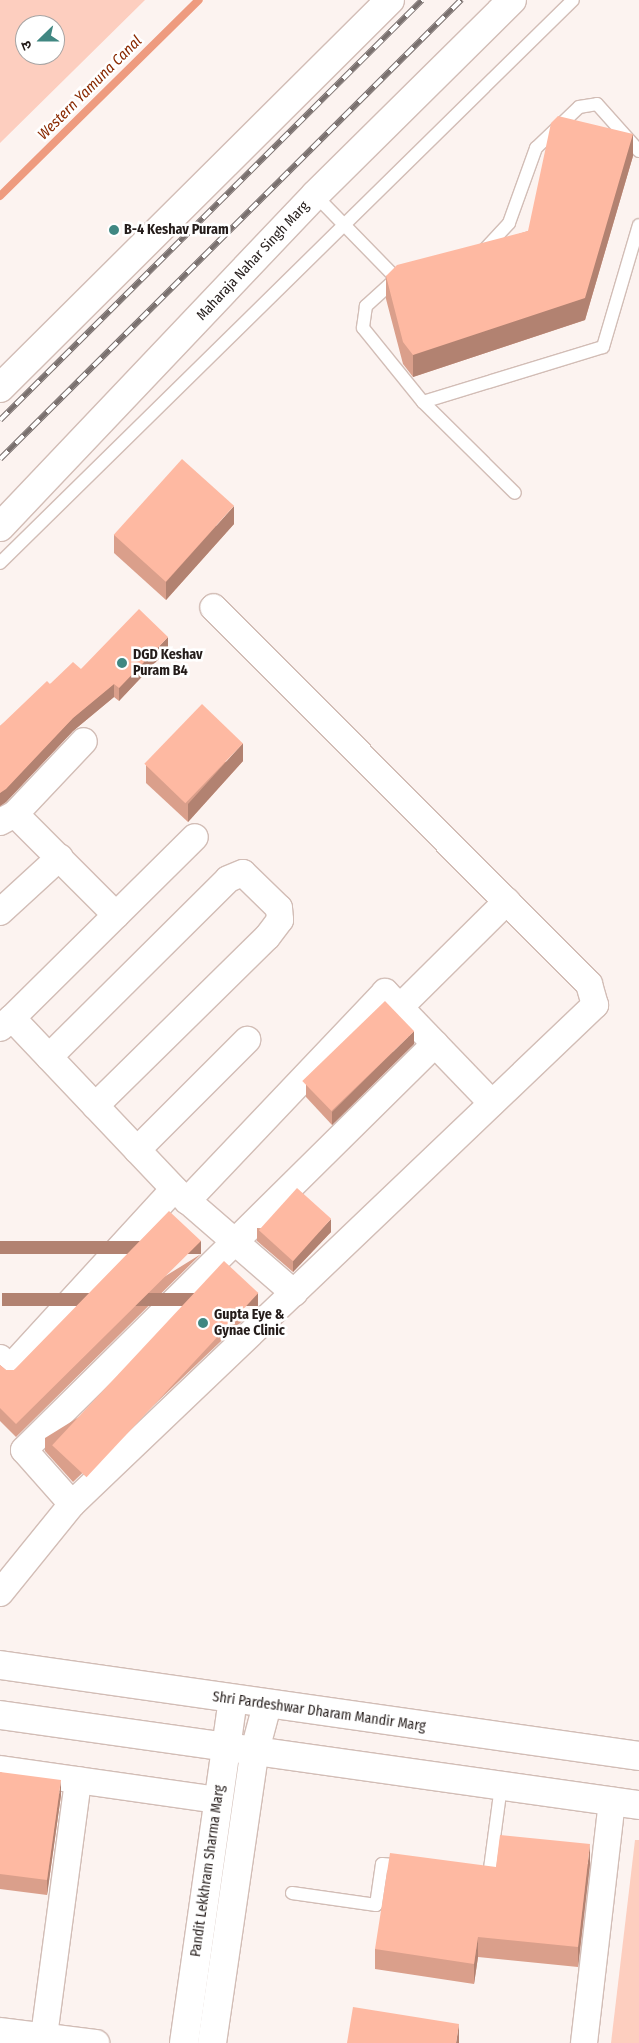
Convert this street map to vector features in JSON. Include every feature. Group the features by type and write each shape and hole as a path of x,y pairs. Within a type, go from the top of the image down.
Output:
{"main road":[{"path":"0,388 390,0"},
{"name":"Maharaja Nahar Singh Marg","path":"0,527 315,195 512,0"},
{"name":"Shri Pardeshwar Dharam Mandir Marg","path":"0,1666 639,1756"},
{"name":"Pandit Lekkhram Sharma Marg","path":"184,2043 233,1700"},
{"name":"Pandit Lekkhram Sharma Marg","path":"212,2043 254,1754 267,1705"},
{"path":"0,1715 254,1754 639,1805"}],"street":[{"path":"0,1593 72,1504 595,1005 589,984 214,606"},
{"path":"84,741 8,818 60,857 116,916"},
{"path":"195,837 6,1023 49,1056 180,1195 294,1293"},
{"path":"0,912 60,857"},
{"path":"49,1056 228,879 243,873 279,908 280,920 266,937 95,1106"},
{"path":"401,1006 507,901"},
{"path":"3,1368 180,1195 375,996 384,992 401,1006 492,1103"},
{"path":"137,1150 247,1040"},
{"path":"72,1504 24,1450 435,1044"},
{"path":"0,1769 218,1800"},
{"path":"44,2036 78,1780"},
{"path":"584,2043 596,1855 612,1801"},
{"path":"0,2031 96,2043"}],"lane":[{"path":"0,563 573,0"},
{"path":"470,255 500,235 536,148 579,107 597,104 639,151"},
{"path":"315,195 395,277"},
{"path":"423,402 603,347 639,225"},
{"path":"412,272 395,277 366,306 363,328 423,402 515,493"},
{"path":"470,1874 489,1876 499,1844 502,1786"},
{"path":"292,1893 376,1905 382,1864 421,1868"}],"shaded area":[{"path":"0,0 145,0 0,143"},
{"path":"635,1840 639,1840 639,2043 611,2043"}],"building":[{"path":"558,116 633,134 585,298 413,355 403,342 386,276 397,265 528,231 551,123"},
{"path":"182,459 234,506 166,582 114,535"},
{"path":"139,609 168,637 119,688 114,684 73,718 6,789 0,793 0,726 47,681 50,684 73,662 81,669"},
{"path":"202,704 243,744 185,803 144,764"},
{"path":"385,1001 414,1031 331,1111 302,1081"},
{"path":"297,1188 331,1219 293,1261 259,1230"},
{"path":"169,1211 201,1241 16,1424 0,1408 0,1365 6,1370 14,1370"},
{"path":"224,1261 258,1293 87,1477 52,1445"},
{"path":"0,1772 61,1780 47,1880 0,1874"},
{"path":"500,1835 590,1844 578,1947 478,1937 474,1964 375,1949 390,1853 496,1867"},
{"path":"353,2007 459,2024 456,2043 347,2043"}],"waterway":[{"name":"Western Yamuna Canal","path":"0,196 199,0"}],"railway":[{"path":"0,420 422,0"},
{"path":"0,459 461,0"}],"place":[{"name":"B-4 Keshav Puram","path":"114,230"},
{"name":"DGD Keshav Puram B4","path":"122,663"},
{"name":"Gupta Eye & Gynae Clinic","path":"203,1323"}]}
